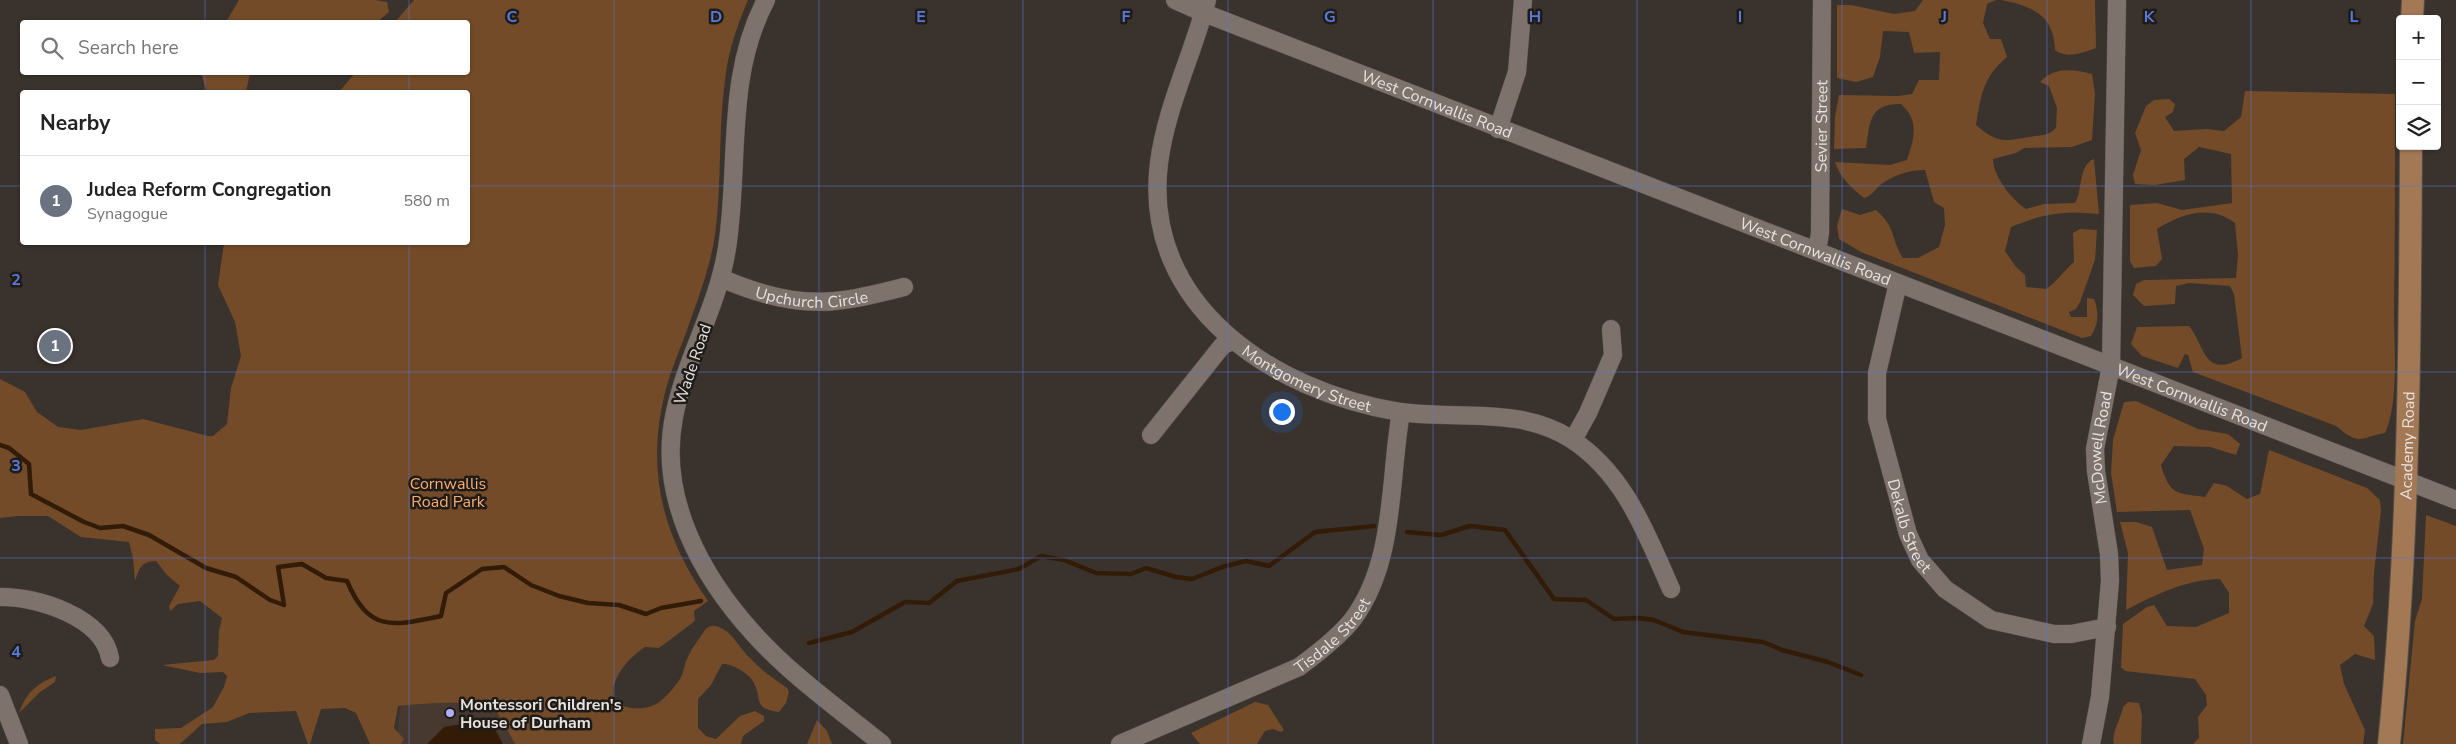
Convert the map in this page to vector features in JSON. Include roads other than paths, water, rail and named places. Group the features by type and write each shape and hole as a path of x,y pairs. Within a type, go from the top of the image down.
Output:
{"main road":[{"path":"2412,15 2413,0"},
{"name":"Academy Road","path":"2389,744 2396,679 2407,481 2411,150"}],"street":[{"name":"Wade Road","path":"766,0 749,38 738,96 732,212 721,278 681,388 674,418 671,445 673,482 686,530 715,583 753,634 822,697 863,738 882,744"},
{"name":"West Cornwallis Road","path":"1175,0 1205,7 1498,129 2456,500"},
{"path":"1498,129 1517,72 1523,0"},
{"name":"Sevier Street","path":"1817,251 1820,233 1822,0"},
{"name":"McDowell Road","path":"2091,744 2100,697 2107,626 2109,554 2096,471 2095,449 2111,366 2117,0"},
{"name":"Montgomery Street","path":"1205,7 1161,149 1158,211 1168,253 1185,288 1211,321 1253,355 1321,390 1371,406 1401,412 1498,416 1549,428 1573,440 1612,477 1632,504 1671,589"},
{"name":"Upchurch Circle","path":"721,278 740,286 790,299 816,301 860,298 904,287"},
{"name":"Dekalb Street","path":"1898,283 1877,374 1877,419 1908,534 1920,560 1945,589 1991,620 2054,634 2071,634 2107,626"},
{"path":"1573,440 1599,390 1613,354 1611,329"},
{"path":"1151,435 1222,346 1233,340"},
{"name":"Tisdale Street","path":"1120,744 1299,667 1316,655 1350,622 1371,586 1384,545 1401,412"},
{"path":"0,597 17,598 61,610 95,630 105,643 110,658"},
{"path":"0,695 19,744"}],"waterway":[{"path":"0,445 9,448 29,464 31,494 84,522 100,528 123,526 149,535 206,568 236,577 270,600 284,605 278,567 302,564 326,578 347,581 355,598 364,610 374,618 384,622 409,622 441,616 446,593 482,569 504,567 531,585 559,596 588,603 619,605 646,614 661,608 701,601"},
{"path":"809,643 852,632 905,602 929,603 957,581 1019,569 1041,556 1064,560 1096,573 1131,574 1146,568 1176,577 1192,579 1222,567 1246,561 1269,566 1315,532 1374,526"},
{"path":"1407,532 1441,535 1470,526 1505,530 1554,599 1586,600 1614,619 1638,618 1654,620 1683,632 1763,642 1782,650 1828,662 1861,675"}],"place":[{"name":"Judea Reform Congregation","path":"55,346"},
{"name":"Montessori Children's House of Durham","path":"450,713"}],"park label":[{"name":"Cornwallis Road Park","path":"448,492"}]}
